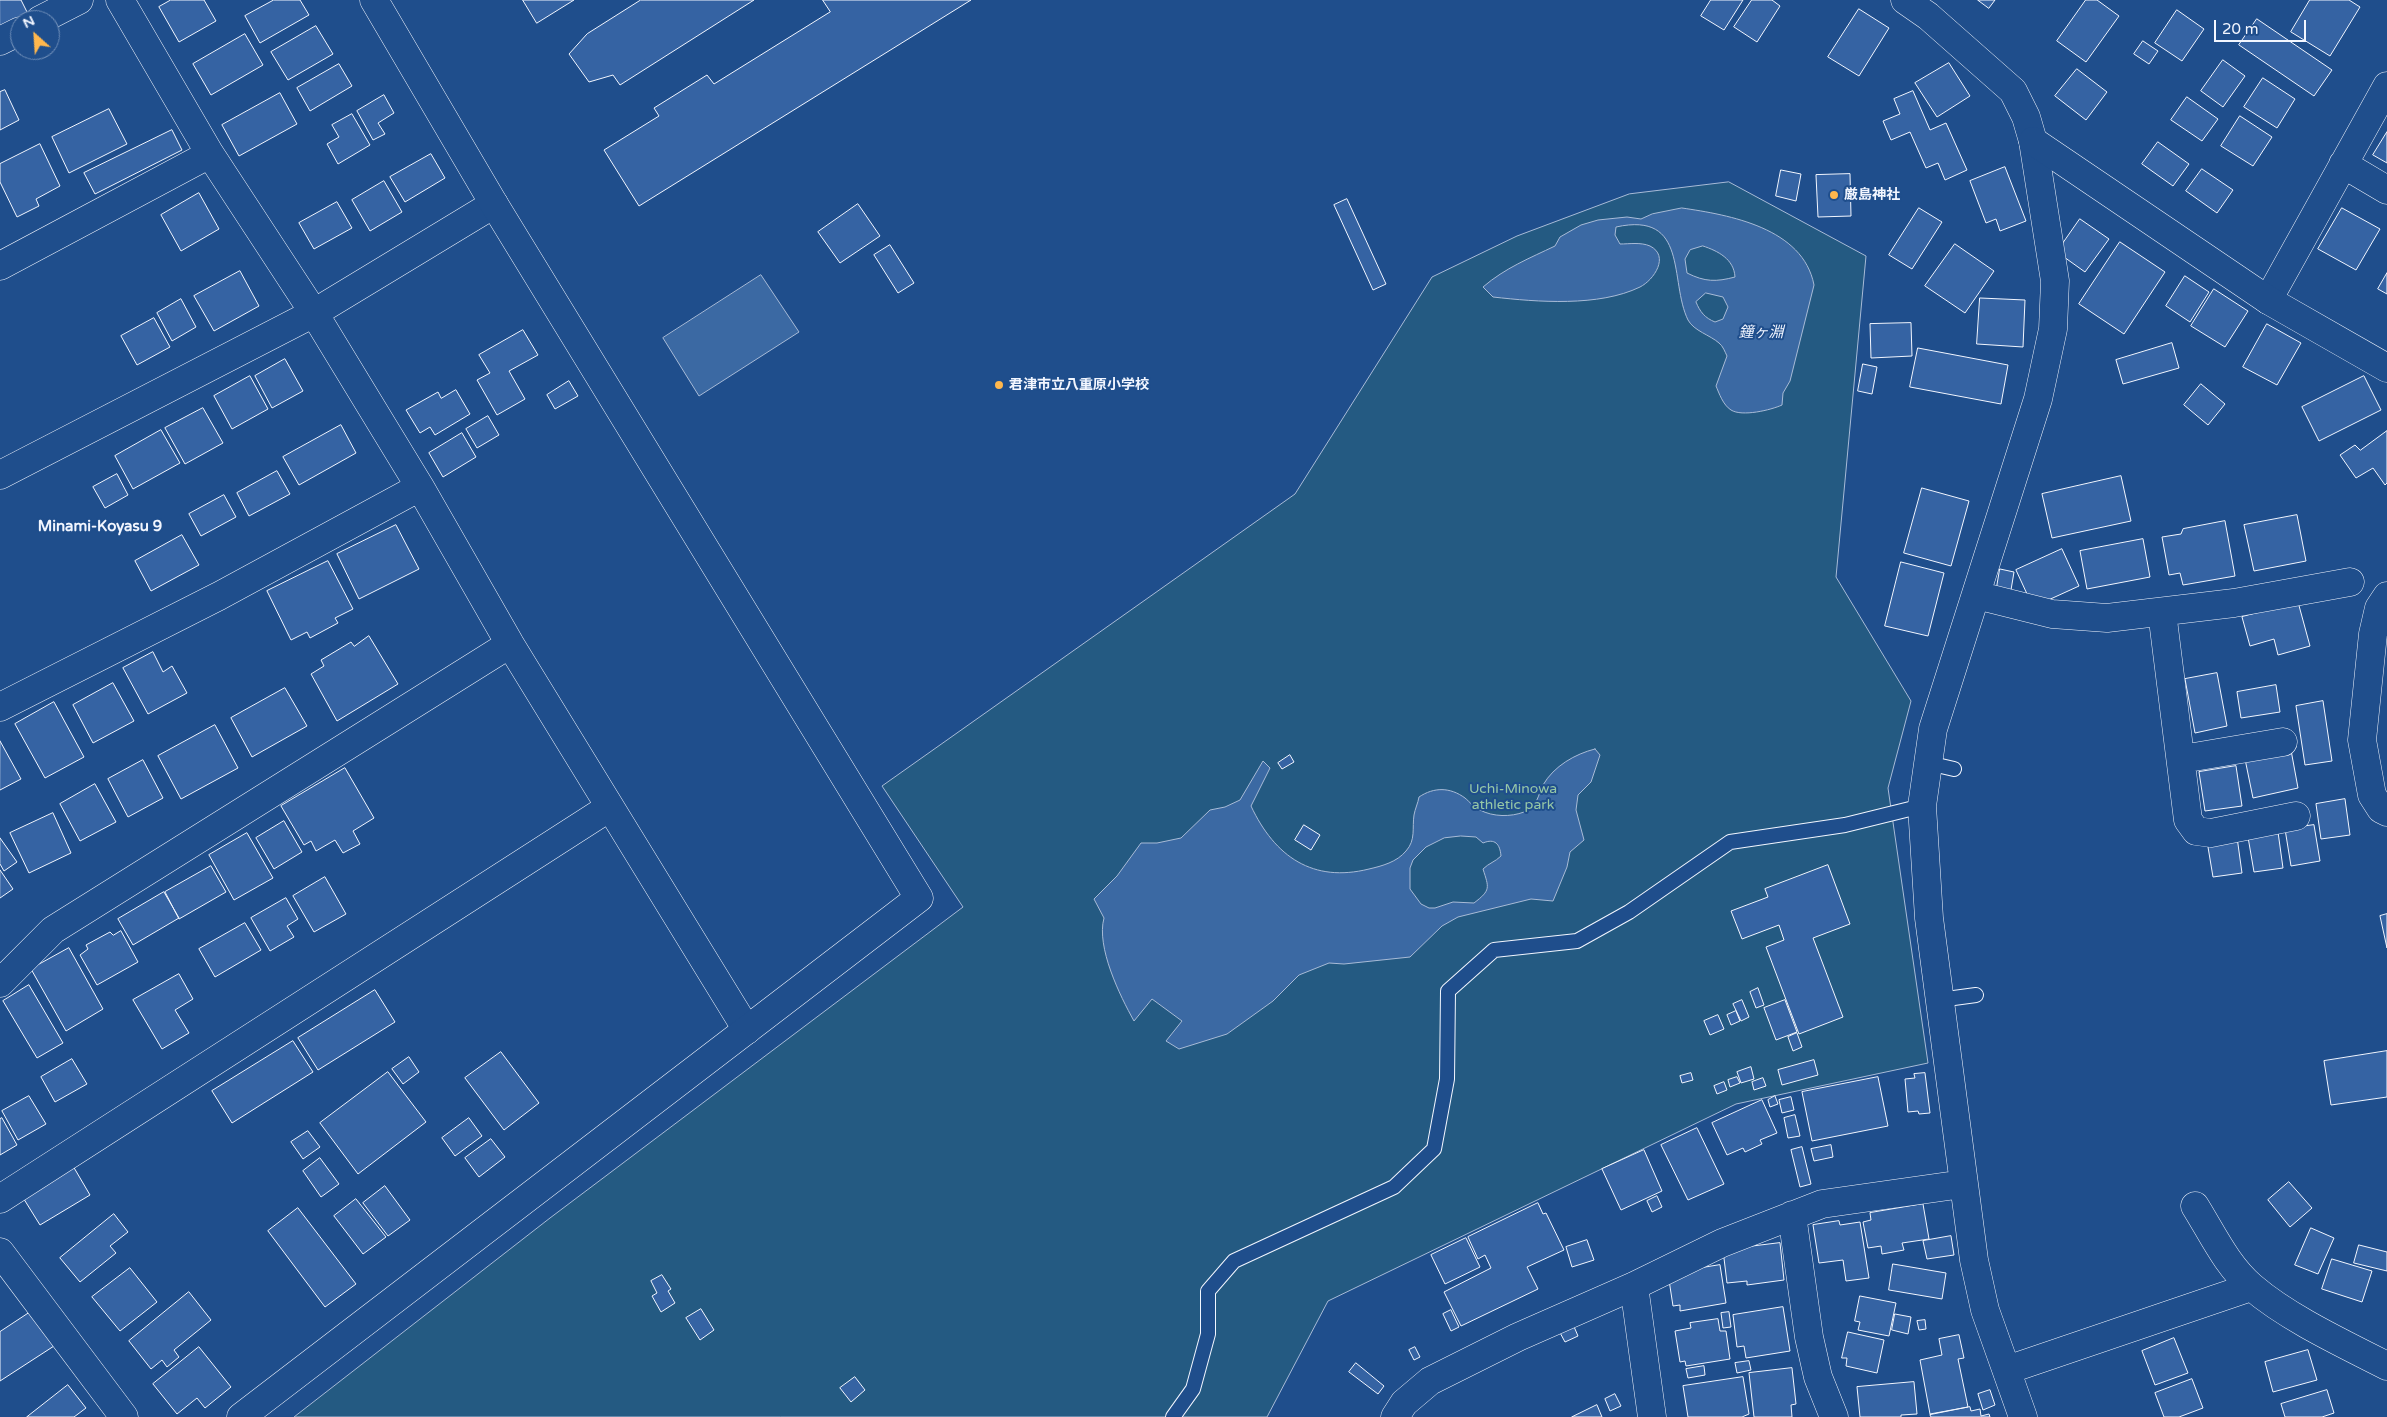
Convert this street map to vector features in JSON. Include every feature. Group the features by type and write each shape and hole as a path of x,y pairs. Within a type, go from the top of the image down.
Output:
{"street":[{"path":"60,10 79,0"},
{"path":"120,0 210,154 314,313 420,488 510,644 747,1030"},
{"path":"241,1417 919,898 494,204 374,0"},
{"path":"1905,0 1928,16 2013,91 2026,117 2033,141 2055,281 2053,329 2038,399 1934,729 1941,766 1922,806 1929,918 1974,1260 1985,1310 2008,1370 2023,1417"},
{"path":"2268,300 2387,86"},
{"path":"2033,141 2268,300 2387,368"},
{"path":"0,266 210,154"},
{"path":"2343,164 2387,190"},
{"path":"0,475 314,313 494,204"},
{"path":"0,707 219,596 420,488"},
{"path":"1976,595 2052,614 2108,618 2234,603 2350,582"},
{"path":"2387,596 2379,608 2373,634 2362,740 2372,795 2381,808 2387,812"},
{"path":"2162,612 2182,759 2188,820 2196,831 2211,834 2296,816"},
{"path":"0,983 53,930 510,644"},
{"path":"2182,759 2283,742"},
{"path":"0,1199 610,807"},
{"path":"1395,1417 1404,1403 1430,1381 1518,1337 1634,1286 1722,1243 1822,1204 1963,1184"},
{"path":"2195,1206 2228,1260 2251,1287 2290,1314 2387,1366"},
{"path":"1792,1215 1809,1337 1818,1377 1834,1417"},
{"path":"0,1252 124,1417"},
{"path":"1634,1286 1652,1417"},
{"path":"2008,1370 2251,1287"}],"lane":[{"path":"1173,1417 1193,1389 1208,1334 1208,1291 1234,1261 1394,1187 1434,1150 1447,1079 1448,991 1494,950 1577,940 1629,912 1730,842 1845,825 1922,806"},
{"path":"1939,1000 1976,995"}],"green space":[{"name":"Uchi-Minowa athletic park","path":"1729,182 1866,256 1836,577 1911,701 1888,788 1928,1063 1736,1104 1328,1301 1267,1417 294,1417 550,1218 963,907 882,786 1295,494 1432,277 1517,236 1629,194"}],"water":[{"name":"鐘ヶ淵","path":"1682,208 1742,220 1780,237 1795,250 1807,266 1814,285 1790,381 1783,393 1782,405 1764,411 1742,413 1731,410 1726,405 1716,386 1727,356 1720,344 1694,327 1688,320 1682,304 1672,253 1666,239 1655,229 1639,225 1616,227 1615,235 1620,244 1650,246 1656,250 1659,256 1658,268 1655,274 1645,284 1624,293 1606,298 1587,300 1548,301 1493,297 1483,287 1509,269 1555,246 1560,237 1581,225 1598,220 1627,217 1641,219 1652,214","holes":["1703,246 1714,250 1724,257 1732,265 1735,277 1711,280 1687,273 1685,259 1690,250","1706,293 1723,297 1728,307 1723,319 1715,322 1708,319 1701,312 1696,302"]},
{"path":"761,275 799,332 699,396 663,338"},
{"path":"1595,749 1600,755 1591,782 1578,795 1576,810 1584,840 1570,852 1567,867 1553,901 1531,899 1458,917 1442,926 1410,957 1344,964 1329,963 1299,975 1273,1001 1227,1034 1179,1049 1166,1041 1182,1021 1152,999 1134,1021 1116,985 1106,957 1102,930 1104,918 1094,899 1117,876 1141,843 1157,843 1181,838 1210,810 1225,807 1240,800 1263,761 1270,768 1251,806 1272,839 1284,852 1298,862 1313,869 1330,872 1349,872 1384,865 1402,855 1411,843 1414,815 1419,797 1430,791 1448,790 1454,792 1465,798 1476,808 1491,814 1502,816 1519,814 1532,808 1543,785 1553,772 1566,762","holes":["1476,837 1483,843 1491,841 1496,843 1501,856 1483,869 1487,885 1486,892 1474,903 1453,902 1435,908 1429,908 1421,904 1410,889 1410,868 1413,860 1426,847 1444,838"]}],"building":[{"path":"0,0 21,0 26,10 10,10 10,23 0,28"},
{"path":"171,0 204,0 216,21 179,42 159,7"},
{"path":"274,0 300,0 309,15 260,43 245,16"},
{"path":"523,0 574,0 537,23"},
{"path":"641,0 754,0 620,85 613,75 589,82 569,54 587,34"},
{"path":"823,0 971,0 639,206 604,150 659,116 654,108 707,75 714,84 830,12"},
{"path":"1711,0 1743,0 1724,30 1701,16"},
{"path":"1752,0 1772,0 1780,6 1757,42 1734,27"},
{"path":"1978,0 1995,0 1989,8"},
{"path":"2086,0 2097,0 2119,16 2086,62 2057,41"},
{"path":"2310,0 2349,0 2360,7 2330,56 2291,32"},
{"path":"1859,9 1889,28 1859,76 1828,57"},
{"path":"2177,10 2204,29 2182,61 2155,43"},
{"path":"2257,19 2332,70 2314,96 2239,45"},
{"path":"316,26 333,54 288,80 271,52"},
{"path":"245,34 263,65 211,95 193,64"},
{"path":"2143,41 2158,51 2149,64 2134,54"},
{"path":"2223,60 2245,76 2223,107 2201,91"},
{"path":"1949,63 1970,96 1937,117 1915,83"},
{"path":"339,64 352,86 310,111 297,88"},
{"path":"2077,69 2107,92 2086,120 2055,96"},
{"path":"2263,78 2295,99 2277,128 2244,107"},
{"path":"5,90 19,120 0,130 0,92"},
{"path":"1913,91 1930,130 1946,123 1967,170 1945,180 1938,163 1926,168 1910,132 1891,140 1883,121 1900,114 1894,99"},
{"path":"280,93 297,124 239,156 222,125"},
{"path":"384,95 394,113 378,123 385,134 373,140 357,111"},
{"path":"2187,97 2218,119 2202,141 2171,120"},
{"path":"109,109 127,144 69,173 52,137"},
{"path":"352,114 370,145 338,164 327,144 339,137 332,125"},
{"path":"2240,116 2272,137 2253,166 2221,146"},
{"path":"172,130 182,150 95,194 84,173"},
{"path":"2387,132 2387,163 2373,155"},
{"path":"2158,142 2189,164 2173,186 2142,164"},
{"path":"40,144 60,186 36,199 39,206 17,217 0,182 0,164"},
{"path":"431,154 445,178 405,202 390,177"},
{"path":"2005,167 2026,221 2000,231 1996,219 1986,223 1970,181"},
{"path":"2202,169 2233,190 2217,213 2186,191"},
{"path":"1781,170 1801,174 1796,201 1776,196"},
{"name":"厳島神社","path":"1850,174 1851,216 1818,217 1816,175"},
{"path":"384,181 402,212 370,231 352,200"},
{"path":"199,193 219,229 181,251 161,215"},
{"path":"1347,199 1386,284 1373,290 1334,205"},
{"path":"337,202 352,228 314,249 299,223"},
{"path":"858,204 880,236 840,263 818,232"},
{"path":"1919,208 1942,222 1912,269 1889,255"},
{"path":"2342,208 2380,229 2356,270 2318,249"},
{"path":"2080,219 2109,239 2085,272 2057,252"},
{"path":"2120,242 2165,272 2124,334 2079,304"},
{"path":"1955,244 1994,271 1965,313 1925,286"},
{"path":"890,245 914,283 898,293 874,255"},
{"path":"240,271 259,306 214,331 194,296"},
{"path":"2387,273 2387,294 2378,289"},
{"path":"2185,276 2209,292 2190,322 2166,306"},
{"path":"2214,289 2248,311 2225,347 2191,326"},
{"path":"1980,298 2025,300 2023,347 1977,344"},
{"path":"181,299 196,327 172,341 157,313"},
{"path":"154,318 170,347 137,365 121,336"},
{"path":"1911,323 1912,356 1871,358 1870,324"},
{"path":"2267,324 2301,343 2277,385 2243,367"},
{"path":"523,330 538,355 509,371 525,399 497,415 477,380 490,373 479,355"},
{"path":"2172,343 2179,368 2123,384 2116,360"},
{"path":"1918,348 2008,365 2001,404 1910,387"},
{"path":"285,359 303,391 272,408 255,376"},
{"path":"1863,364 1877,367 1872,394 1858,391"},
{"path":"250,376 268,409 232,429 214,396"},
{"path":"2364,376 2381,410 2319,441 2302,407"},
{"path":"569,381 578,396 555,409 547,395"},
{"path":"2201,384 2225,404 2208,425 2184,405"},
{"path":"456,390 470,414 435,435 430,427 420,433 406,410 438,392 441,398"},
{"path":"203,408 223,443 185,464 165,428"},
{"path":"488,416 499,435 477,448 466,429"},
{"path":"341,425 356,453 299,485 283,457"},
{"path":"161,430 180,463 133,489 115,456"},
{"path":"2387,431 2387,483 2385,485 2373,468 2356,478 2340,455 2355,445 2360,450"},
{"path":"462,433 476,457 443,477 429,453"},
{"path":"277,471 290,494 249,516 237,493"},
{"path":"117,474 128,495 105,508 93,487"},
{"path":"2121,476 2131,521 2052,538 2042,494"},
{"path":"1922,488 1969,501 1951,566 1904,553"},
{"path":"224,495 236,517 201,536 189,514"},
{"path":"2297,515 2306,561 2254,571 2244,525"},
{"path":"2225,521 2235,576 2183,585 2180,573 2169,575 2162,537 2181,534 2183,529"},
{"path":"396,525 419,569 359,599 337,554"},
{"path":"182,535 199,565 151,591 135,561"},
{"path":"2143,539 2150,577 2087,589 2080,551"},
{"path":"2062,549 2079,586 2033,607 2016,570"},
{"path":"328,561 353,609 335,618 338,623 310,638 307,632 291,640 267,591"},
{"path":"1901,562 1944,573 1928,636 1885,626"},
{"path":"2000,569 2014,572 2010,596 1996,593"},
{"path":"2298,602 2310,646 2278,655 2274,639 2250,646 2242,617"},
{"path":"369,636 398,684 337,721 311,674 324,666 321,660 351,642 354,646"},
{"path":"153,652 163,672 172,666 187,693 148,714 123,668"},
{"path":"2217,673 2227,726 2195,733 2185,679"},
{"path":"113,683 134,721 93,743 73,705"},
{"path":"2276,685 2280,712 2241,718 2237,692"},
{"path":"285,688 307,726 252,757 231,718"},
{"path":"2323,701 2332,761 2305,765 2296,706"},
{"path":"54,702 84,757 45,778 15,724"},
{"path":"215,725 238,768 181,799 158,756"},
{"path":"0,741 21,779 0,790"},
{"path":"2291,750 2298,788 2253,798 2245,759"},
{"path":"1290,755 1294,762 1282,769 1278,763"},
{"path":"143,760 163,798 128,817 108,779"},
{"path":"2236,766 2242,806 2205,811 2199,772"},
{"path":"345,768 374,818 353,831 360,844 343,853 335,840 316,851 311,841 304,845 281,806"},
{"path":"95,784 116,822 80,841 60,804"},
{"path":"2345,799 2350,835 2321,839 2316,804"},
{"path":"53,813 71,853 29,873 10,833"},
{"path":"284,821 302,852 274,869 256,838"},
{"path":"1304,825 1320,835 1311,850 1295,840"},
{"path":"2314,825 2320,861 2291,866 2285,829"},
{"path":"2278,832 2283,868 2254,872 2248,837"},
{"path":"247,833 273,878 234,900 209,855"},
{"path":"2237,837 2242,873 2213,877 2207,841"},
{"path":"0,838 17,862 4,871 0,864"},
{"path":"1828,865 1850,924 1813,938 1843,1017 1799,1034 1766,947 1784,940 1779,925 1742,939 1731,911 1768,897 1765,889"},
{"path":"211,866 226,892 179,919 165,892"},
{"path":"0,870 13,889 0,898"},
{"path":"325,877 346,914 314,932 293,896"},
{"path":"164,892 179,918 133,945 118,919"},
{"path":"286,898 298,919 287,926 294,937 270,951 251,918"},
{"path":"2387,914 2387,948 2380,916"},
{"path":"245,923 261,950 215,977 199,949"},
{"path":"121,931 138,962 97,985 80,955 88,949 86,945 110,932 113,935"},
{"path":"69,948 103,1009 66,1031 31,969"},
{"path":"179,974 193,999 175,1010 189,1033 162,1049 133,1000"},
{"path":"29,985 63,1043 37,1058 3,1001"},
{"path":"1758,988 1764,1005 1756,1008 1750,992"},
{"path":"375,990 395,1022 318,1070 298,1038"},
{"path":"1742,1000 1749,1017 1741,1021 1733,1004"},
{"path":"1785,1000 1797,1032 1776,1040 1764,1008"},
{"path":"1736,1011 1740,1021 1731,1025 1727,1015"},
{"path":"1718,1015 1724,1029 1710,1035 1704,1021"},
{"path":"1797,1033 1802,1047 1793,1051 1788,1037"},
{"path":"293,1041 313,1072 232,1123 212,1091"},
{"path":"2387,1051 2387,1097 2331,1105 2324,1061"},
{"path":"501,1052 539,1103 504,1130 465,1078"},
{"path":"409,1057 419,1072 403,1084 392,1069"},
{"path":"72,1059 87,1084 55,1102 41,1077"},
{"path":"1814,1060 1818,1075 1782,1085 1778,1070"},
{"path":"1751,1067 1754,1079 1741,1083 1737,1072"},
{"path":"388,1072 426,1122 358,1174 320,1123"},
{"path":"1691,1073 1693,1080 1682,1083 1680,1076"},
{"path":"1925,1073 1930,1113 1908,1112 1905,1079 1915,1078 1914,1074"},
{"path":"1737,1077 1740,1083 1730,1087 1728,1080"},
{"path":"1878,1077 1888,1126 1812,1141 1802,1092"},
{"path":"1763,1078 1766,1086 1754,1090 1752,1082"},
{"path":"1724,1082 1727,1090 1717,1094 1714,1086"},
{"path":"29,1096 46,1124 18,1140 2,1111"},
{"path":"1775,1096 1778,1104 1770,1107 1768,1100"},
{"path":"1791,1097 1794,1110 1782,1113 1779,1100"},
{"path":"1762,1100 1777,1133 1760,1140 1762,1144 1745,1152 1743,1148 1727,1155 1712,1123"},
{"path":"1795,1115 1800,1136 1788,1138 1784,1118"},
{"path":"2,1118 17,1145 0,1155 0,1119"},
{"path":"469,1118 482,1136 455,1156 442,1138"},
{"path":"1697,1128 1724,1184 1688,1200 1661,1145"},
{"path":"308,1131 320,1147 303,1159 291,1142"},
{"path":"491,1139 505,1157 479,1177 465,1158"},
{"path":"1831,1145 1833,1157 1814,1161 1811,1149"},
{"path":"1802,1147 1811,1184 1800,1187 1791,1150"},
{"path":"1644,1150 1662,1191 1621,1210 1602,1169"},
{"path":"320,1158 339,1184 321,1197 303,1171"},
{"path":"73,1166 90,1195 40,1225 22,1196"},
{"path":"2289,1182 2312,1208 2290,1227 2268,1200"},
{"path":"385,1186 410,1220 388,1236 363,1203"},
{"path":"1657,1196 1662,1207 1652,1212 1647,1201"},
{"path":"356,1199 386,1237 363,1254 334,1216"},
{"path":"1538,1203 1543,1214 1546,1213 1564,1250 1527,1267 1538,1289 1461,1326 1444,1292 1491,1268 1485,1255 1478,1259 1468,1237"},
{"path":"1923,1204 1929,1239 1902,1243 1904,1250 1882,1254 1881,1246 1868,1248 1863,1222 1871,1220 1870,1213"},
{"path":"298,1208 356,1284 325,1307 268,1231"},
{"path":"114,1214 128,1232 110,1246 116,1253 80,1282 60,1258"},
{"path":"1839,1221 1840,1225 1860,1222 1869,1278 1846,1281 1843,1260 1819,1263 1813,1225"},
{"path":"2311,1228 2334,1238 2318,1274 2295,1265"},
{"path":"1951,1236 1954,1255 1927,1259 1923,1241"},
{"path":"1466,1238 1480,1267 1445,1284 1431,1255"},
{"path":"1587,1240 1594,1260 1572,1267 1566,1247"},
{"path":"1780,1243 1784,1280 1747,1285 1747,1281 1727,1283 1723,1250"},
{"path":"2359,1245 2387,1252 2387,1271 2354,1263"},
{"path":"2332,1259 2372,1271 2362,1302 2322,1289"},
{"path":"1893,1264 1946,1273 1942,1299 1889,1290"},
{"path":"1720,1265 1726,1303 1680,1311 1680,1305 1673,1306 1669,1280 1676,1272"},
{"path":"130,1268 157,1302 120,1331 92,1297"},
{"path":"662,1275 671,1289 668,1291 675,1303 661,1312 652,1296 657,1293 651,1281"},
{"path":"189,1292 211,1320 174,1350 179,1357 167,1367 162,1360 151,1369 129,1341"},
{"path":"1860,1296 1896,1303 1889,1336 1858,1330 1860,1322 1855,1321"},
{"path":"1783,1307 1790,1351 1746,1358 1744,1346 1737,1347 1733,1315"},
{"path":"701,1309 714,1330 700,1340 686,1318"},
{"path":"1451,1310 1459,1327 1451,1331 1443,1314"},
{"path":"32,1311 54,1346 0,1381 0,1332"},
{"path":"1729,1312 1731,1327 1723,1328 1721,1313"},
{"path":"1895,1314 1911,1317 1908,1334 1892,1330"},
{"path":"1718,1319 1720,1331 1726,1331 1730,1359 1686,1366 1685,1361 1680,1362 1675,1331 1691,1328 1690,1323"},
{"path":"1925,1320 1926,1329 1919,1330 1917,1321"},
{"path":"1572,1322 1578,1336 1565,1342 1558,1329"},
{"path":"1848,1332 1884,1340 1877,1373 1846,1366 1847,1358 1842,1358"},
{"path":"1959,1335 1964,1358 1958,1359 1968,1407 1930,1414 1920,1360 1942,1355 1939,1339"},
{"path":"2174,1338 2188,1373 2155,1385 2142,1351"},
{"path":"199,1347 231,1387 205,1408 197,1398 177,1414 153,1384"},
{"path":"1415,1347 1420,1357 1414,1360 1409,1350"},
{"path":"2308,1350 2317,1380 2273,1392 2265,1362"},
{"path":"1749,1361 1751,1370 1737,1373 1735,1363"},
{"path":"1356,1363 1384,1386 1378,1394 1349,1372"},
{"path":"1704,1366 1705,1375 1688,1378 1686,1369"},
{"path":"1792,1368 1796,1404 1791,1405 1792,1417 1754,1417 1749,1373"},
{"path":"855,1377 865,1390 851,1402 840,1388"},
{"path":"1743,1377 1749,1414 1742,1417 1688,1417 1683,1386"},
{"path":"2192,1379 2203,1408 2179,1417 2164,1417 2155,1393"},
{"path":"1914,1382 1917,1414 1901,1415 1901,1417 1860,1417 1857,1387"},
{"path":"68,1385 86,1408 74,1417 27,1417"},
{"path":"1990,1390 1995,1405 1983,1410 1978,1394"},
{"path":"2327,1390 2334,1413 2322,1417 2285,1417 2281,1404"},
{"path":"1615,1394 1621,1406 1610,1411 1605,1399"},
{"path":"1597,1405 1602,1417 1572,1417"},
{"path":"1970,1407 1971,1411 1980,1409 1981,1416 1989,1414 1990,1417 1931,1417 1930,1415"}],"place":[{"name":"厳島神社","path":"1834,195"},
{"name":"君津市立八重原小学校","path":"999,385"}],"district":[{"name":"Minami-Koyasu 9","path":"100,527"}]}
